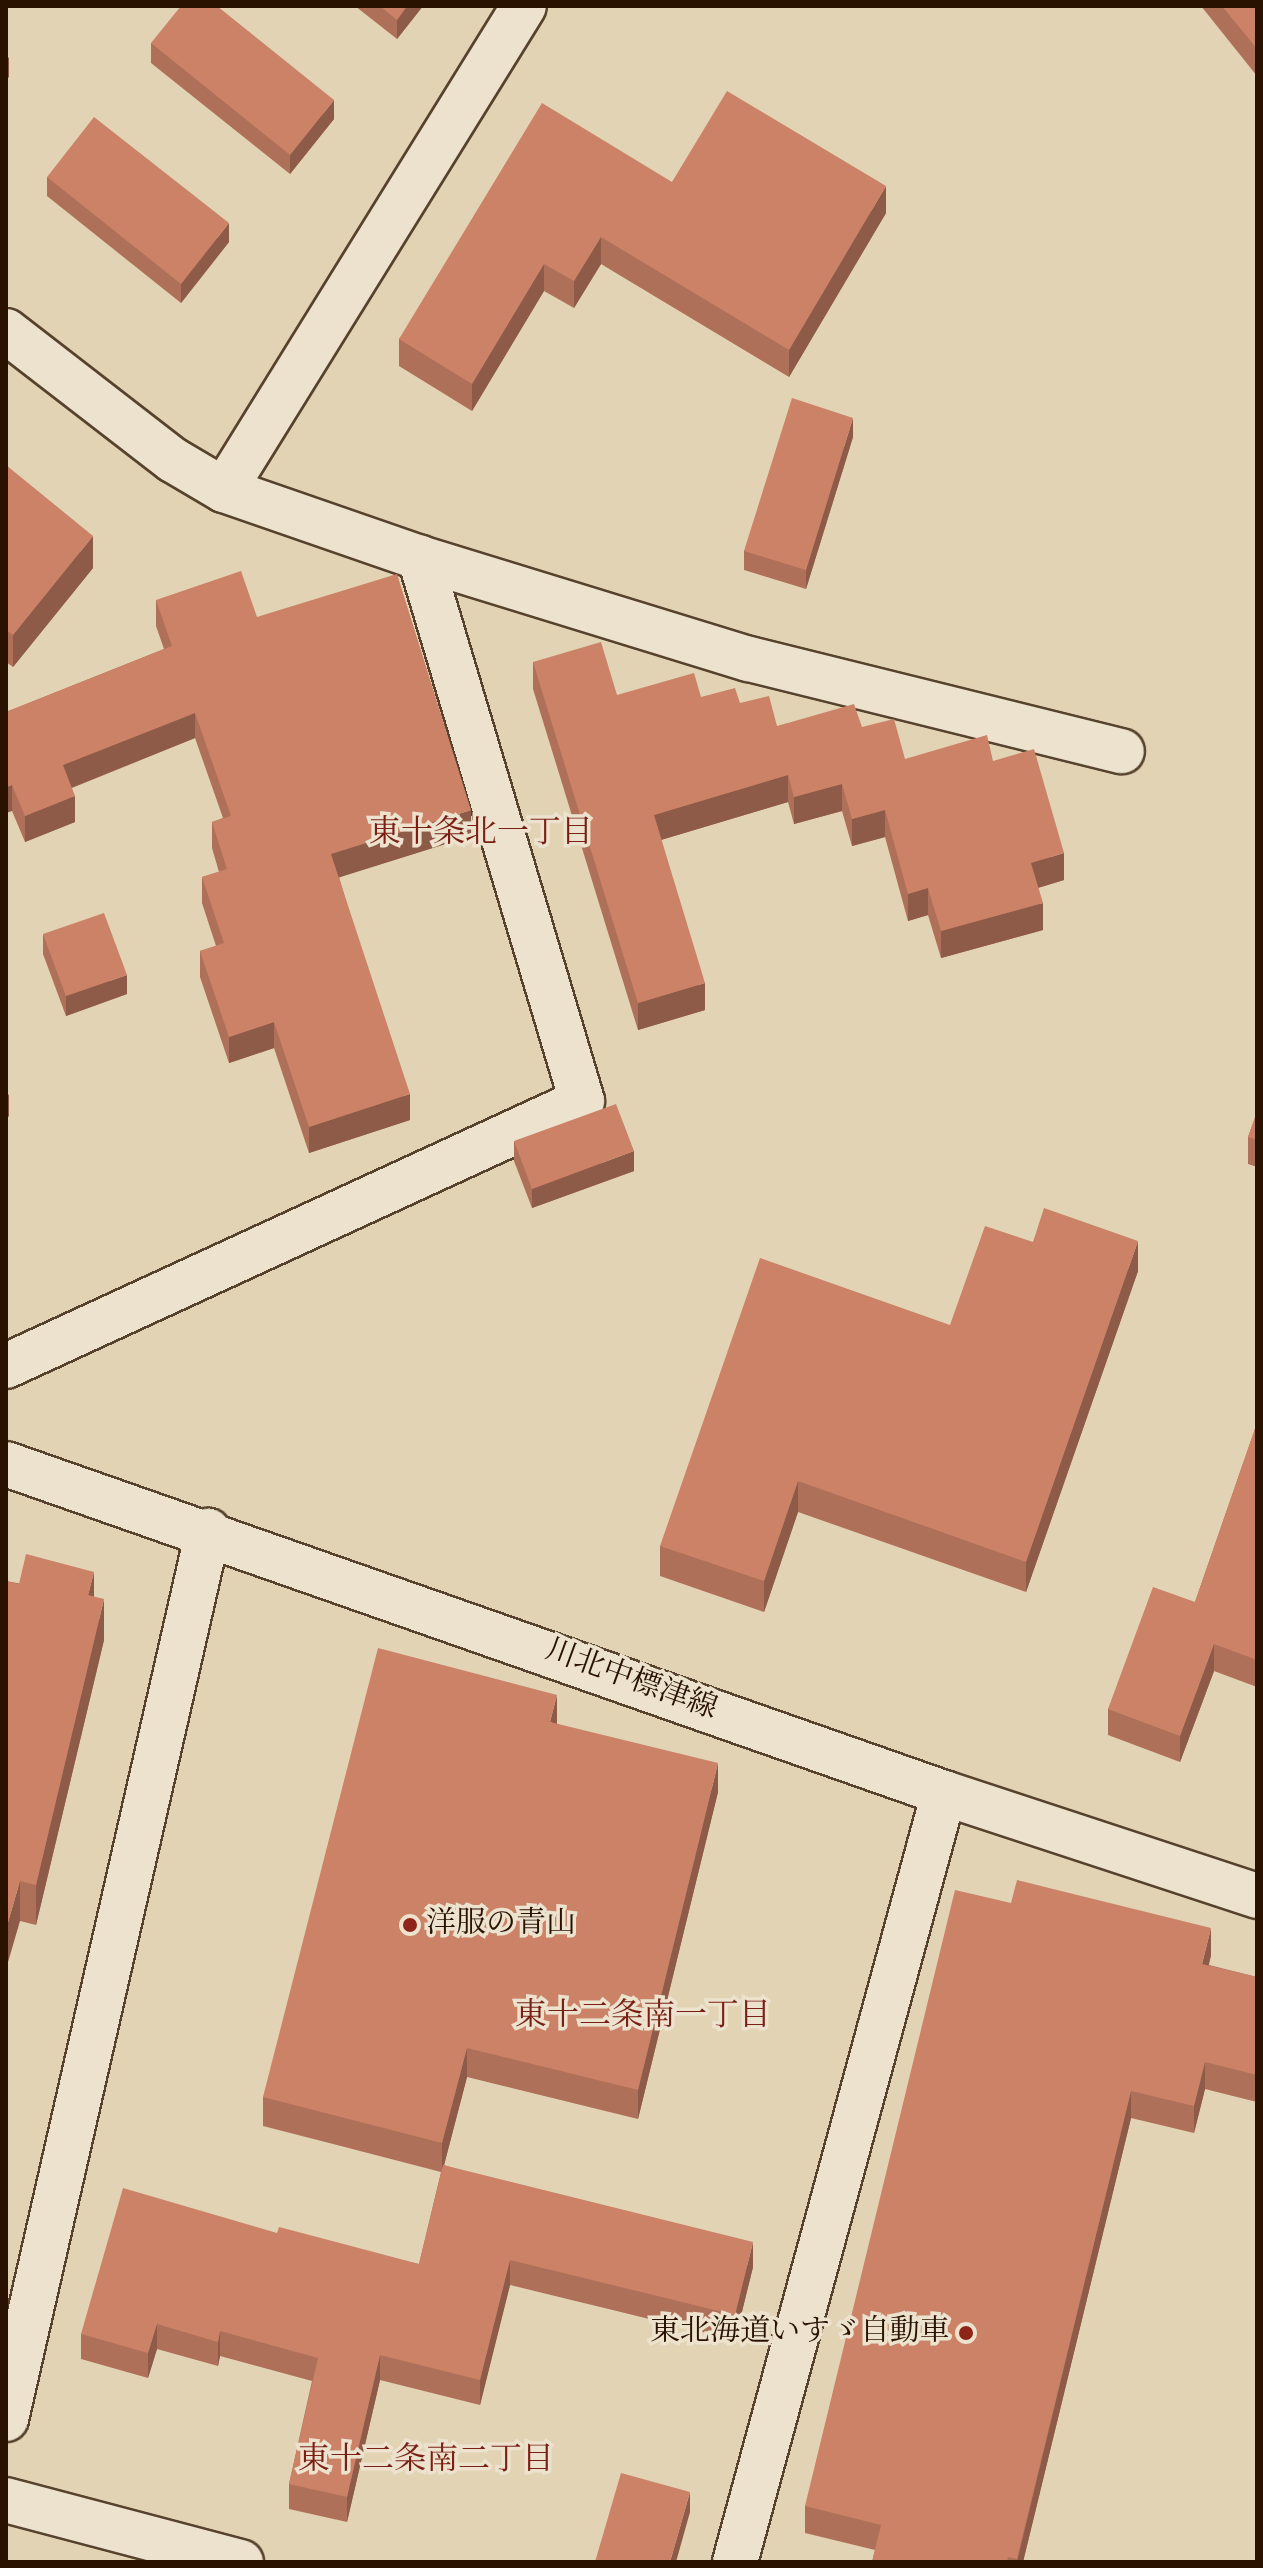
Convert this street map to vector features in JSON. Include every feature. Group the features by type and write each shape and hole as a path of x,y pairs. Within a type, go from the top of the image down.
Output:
{"street":[{"path":"224,490 524,6"},
{"path":"6,331 173,460 224,490 420,558 749,659 1122,751"},
{"path":"6,1366 582,1101 420,558"},
{"name":"川北中標津線","path":"6,1464 208,1531 944,1793 1257,1896"},
{"path":"6,2419 208,1531"},
{"path":"735,2562 944,1793"},
{"path":"6,2500 241,2562"}],"building":[{"path":"181,6 217,6 334,100 290,155 151,43"},
{"path":"380,6 407,6 397,20"},
{"path":"1222,6 1257,6 1257,49"},
{"path":"727,91 886,186 789,350 601,237 574,281 544,264 472,384 399,339 542,103 672,182"},
{"path":"94,117 229,223 181,284 47,177"},
{"path":"792,398 853,418 806,570 744,551"},
{"path":"6,465 93,536 13,635 6,630"},
{"path":"241,571 257,617 397,574 471,810 331,854 410,1094 309,1127 274,1022 229,1037 200,951 224,943 202,877 227,869 212,822 231,816 195,713 63,765 75,796 25,816 12,785 6,787 6,712 172,646 156,600"},
{"path":"601,642 617,695 694,673 701,697 735,688 740,703 769,696 777,726 854,704 862,727 894,719 905,759 987,735 993,761 1034,749 1064,853 1031,863 1043,903 941,931 928,888 908,894 885,810 852,819 842,784 794,797 788,775 654,815 705,983 638,1003 533,662"},
{"path":"104,913 127,975 66,996 43,934"},
{"path":"616,1104 634,1151 532,1189 514,1141"},
{"path":"1257,1112 1257,1140 1248,1137"},
{"path":"1044,1208 1138,1241 1026,1562 798,1481 764,1581 660,1546 760,1258 950,1325 985,1226 1033,1242"},
{"path":"1257,1423 1257,1660 1214,1644 1180,1736 1108,1709 1153,1587 1195,1602"},
{"path":"26,1554 94,1572 88,1595 104,1599 36,1885 20,1881 6,1929 6,1581 19,1584"},
{"path":"378,1648 557,1695 550,1722 718,1763 638,2090 467,2048 442,2143 263,2097"},
{"name":"東北海道いすゞ自動車","path":"1017,1880 1211,1928 1202,1964 1257,1977 1257,2075 1205,2062 1194,2106 1131,2091 1017,2559 1008,2557 1007,2562 872,2562 881,2525 805,2506 955,1890 1011,1903"},
{"path":"443,2165 753,2242 735,2315 510,2260 480,2380 380,2355 347,2497 289,2484 318,2358 220,2331 218,2342 157,2324 148,2353 81,2334 123,2188 277,2233 279,2227 419,2264"},
{"path":"621,2473 690,2492 670,2562 595,2562"}],"place":[{"name":"洋服の青山","path":"410,1925"},
{"name":"東北海道いすゞ自動車","path":"966,2333"}],"district":[{"name":"東十条北一丁目","path":"481,834"},
{"name":"東十二条南一丁目","path":"643,2017"},
{"name":"東十二条南二丁目","path":"426,2461"}]}
